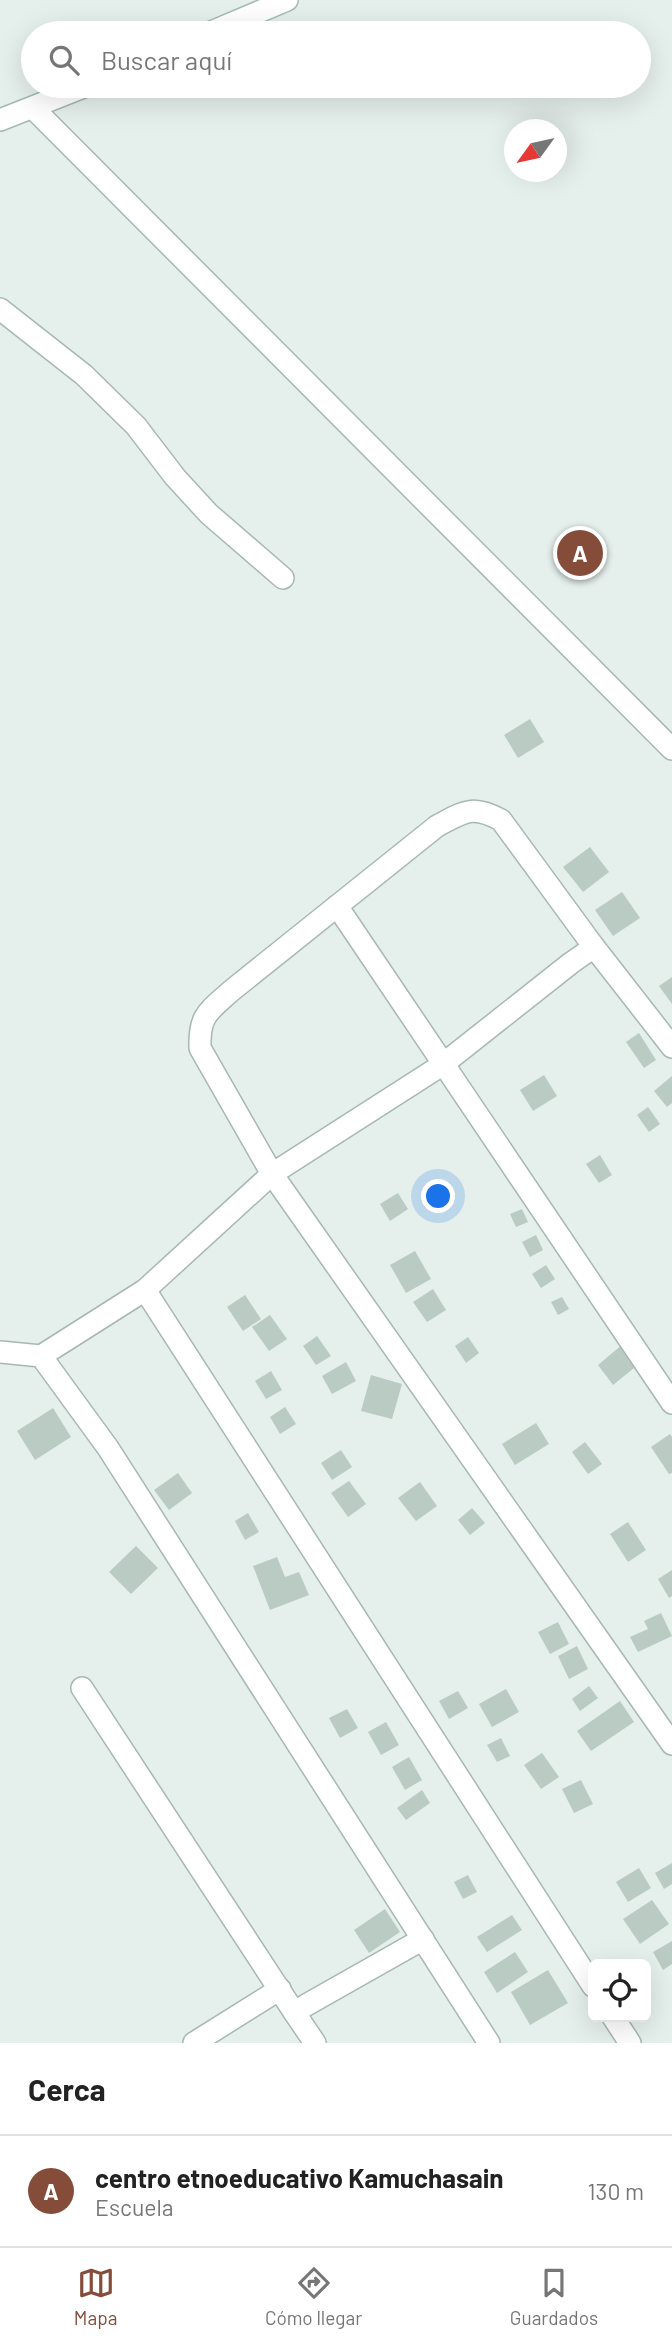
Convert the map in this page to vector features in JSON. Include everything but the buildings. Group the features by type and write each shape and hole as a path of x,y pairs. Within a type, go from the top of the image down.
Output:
{"street":[{"path":"237,21 287,0"},
{"path":"0,120 57,98"},
{"path":"33,108 672,749"},
{"path":"0,309 84,375 136,426 175,477 209,514 283,578"},
{"path":"672,1047 594,947 501,820 484,811 463,813 437,827 231,990 208,1011 200,1026 200,1048 272,1174 672,1744"},
{"path":"337,906 672,1403"},
{"path":"0,1352 41,1356 145,1290 272,1174 442,1065 594,947"},
{"path":"145,1290 588,1978"},
{"path":"41,1356 108,1448 489,2043"},
{"path":"82,1688 315,2043"},
{"path":"294,2012 423,1939"},
{"path":"194,2043 279,1989"},
{"path":"616,2022 630,2043"}],"place":[{"name":"centro etnoeducativo Kamuchasain","path":"580,553"}]}
